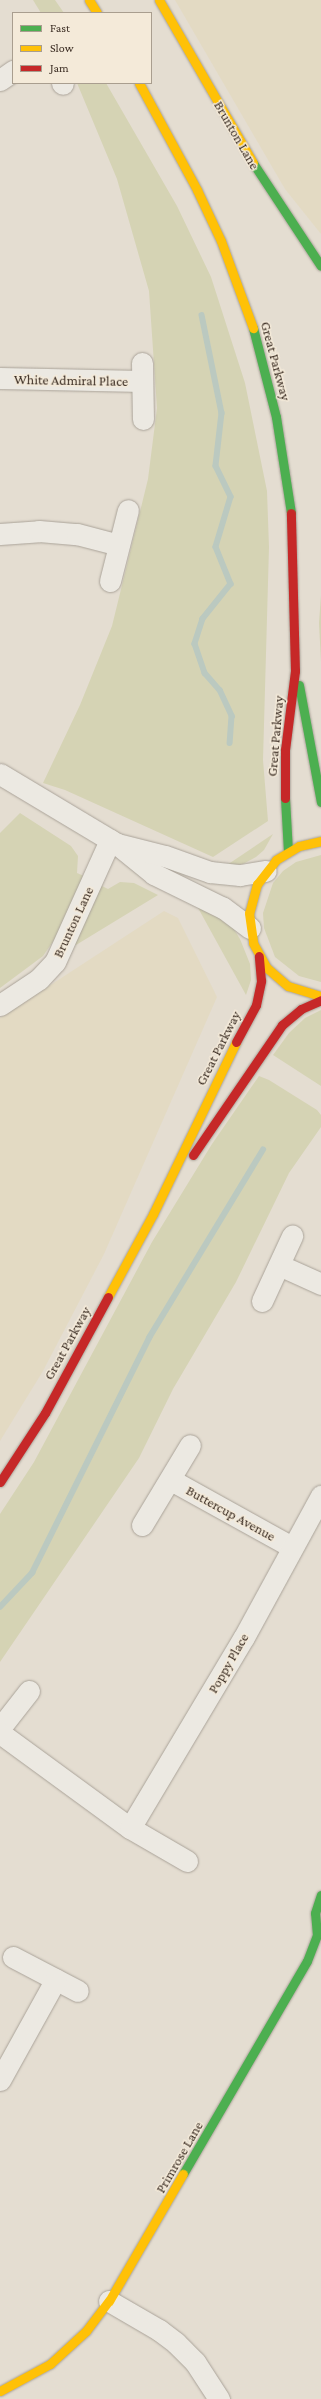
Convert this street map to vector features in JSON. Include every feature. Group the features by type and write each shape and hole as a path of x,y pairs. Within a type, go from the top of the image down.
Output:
{"street":[{"path":"89,0 96,12"},
{"name":"Brunton Lane","path":"159,0 251,160 321,266"},
{"path":"0,80 12,72"},
{"name":"Great Parkway","path":"140,84 182,162 220,241 252,325 276,417 290,501 295,671 321,802"},
{"name":"White Admiral Place","path":"0,378 142,372 143,420"},
{"path":"110,581 128,510"},
{"path":"0,534 39,530 77,534 119,545"},
{"name":"Great Parkway","path":"288,851 290,837 284,787 284,750 295,671"},
{"path":"0,774 113,842 154,874 223,908 250,928"},
{"name":"Great Parkway","path":"0,1482 45,1413 153,1214 224,1064 256,1005 261,981 259,956 250,928 252,898 266,871 288,851 321,841"},
{"path":"113,842 166,856 210,872 240,876 266,871"},
{"name":"Brunton Lane","path":"0,1005 39,979 55,962 113,842"},
{"name":"Great Parkway","path":"259,956 272,973 288,986 321,996"},
{"name":"Great Parkway","path":"153,1214 282,1025 301,1009 321,1000"},
{"path":"262,1301 292,1236"},
{"path":"279,1265 321,1284"},
{"name":"Buttercup Avenue","path":"142,1525 171,1480 190,1445"},
{"name":"Buttercup Avenue","path":"171,1480 292,1547"},
{"name":"Poppy Place","path":"130,1828 244,1637 321,1496"},
{"path":"0,1728 29,1691"},
{"path":"0,1733 130,1828 187,1861"},
{"name":"Primrose Lane","path":"0,2390 50,2364 86,2331 109,2301 299,1974 319,1936 314,1912 321,1895"},
{"path":"13,1957 78,1991"},
{"path":"0,2080 56,1979"},
{"path":"109,2301 159,2330 176,2343 195,2362 219,2399"}],"shaded area":[{"path":"33,0 55,0 63,12 40,12"},
{"path":"175,0 321,0 321,234 285,189"},
{"path":"77,84 107,84 177,206 211,277 245,383 267,491 269,547 263,760 268,821 213,857 65,790 43,783 80,705 112,626 148,479 157,408 149,291 117,179"},
{"path":"321,595 321,662 319,623"},
{"path":"20,813 71,846 78,856 77,873 84,876 61,930 43,956 0,988 0,833"},
{"path":"273,834 264,850 256,857 243,864 224,867"},
{"path":"321,855 321,982 299,976 275,957 264,928 263,913 273,883 283,871 296,862"},
{"path":"120,882 134,883 158,895 76,945 73,941 100,885 108,889"},
{"path":"197,906 217,914 232,926 240,939 250,964 251,980 246,995"},
{"path":"164,911 178,918 217,997 104,1254 43,1371 0,1441 0,1018"},
{"path":"321,1010 321,1086 273,1055 289,1033 305,1018"},
{"path":"259,1076 269,1080 317,1110 321,1115 321,1127 289,1173 236,1282 173,1389 139,1458 0,1662 0,1514 34,1462 152,1242 212,1144"}],"waterway":[{"path":"202,315 222,413 216,466 231,497 216,547 231,584 203,619 195,644 205,673 220,690 232,716 230,743"},
{"path":"0,1607 32,1573 149,1338 263,1150"}],"traffic: fast":[{"path":"253,163 321,266"},
{"path":"253,328 276,417 291,513"},
{"path":"299,685 321,802"},
{"path":"285,798 288,851"},
{"path":"183,2174 307,1961 317,1935 315,1913 321,1895"}],"traffic: slow":[{"path":"89,0 96,12"},
{"path":"159,0 253,163"},
{"path":"140,84 197,190 221,241 253,328"},
{"path":"321,841 299,846 276,860 257,884 249,913 253,943 267,968 288,986 321,996"},
{"path":"108,1297 153,1214 236,1042"},
{"path":"0,2391 50,2364 86,2331 109,2301 183,2174"}],"traffic: jam":[{"path":"285,798 285,750 295,671 291,513"},
{"path":"236,1042 256,1005 261,981 259,956"},
{"path":"193,1155 282,1025 301,1009 321,1000"},
{"path":"0,1482 45,1413 108,1297"}]}
